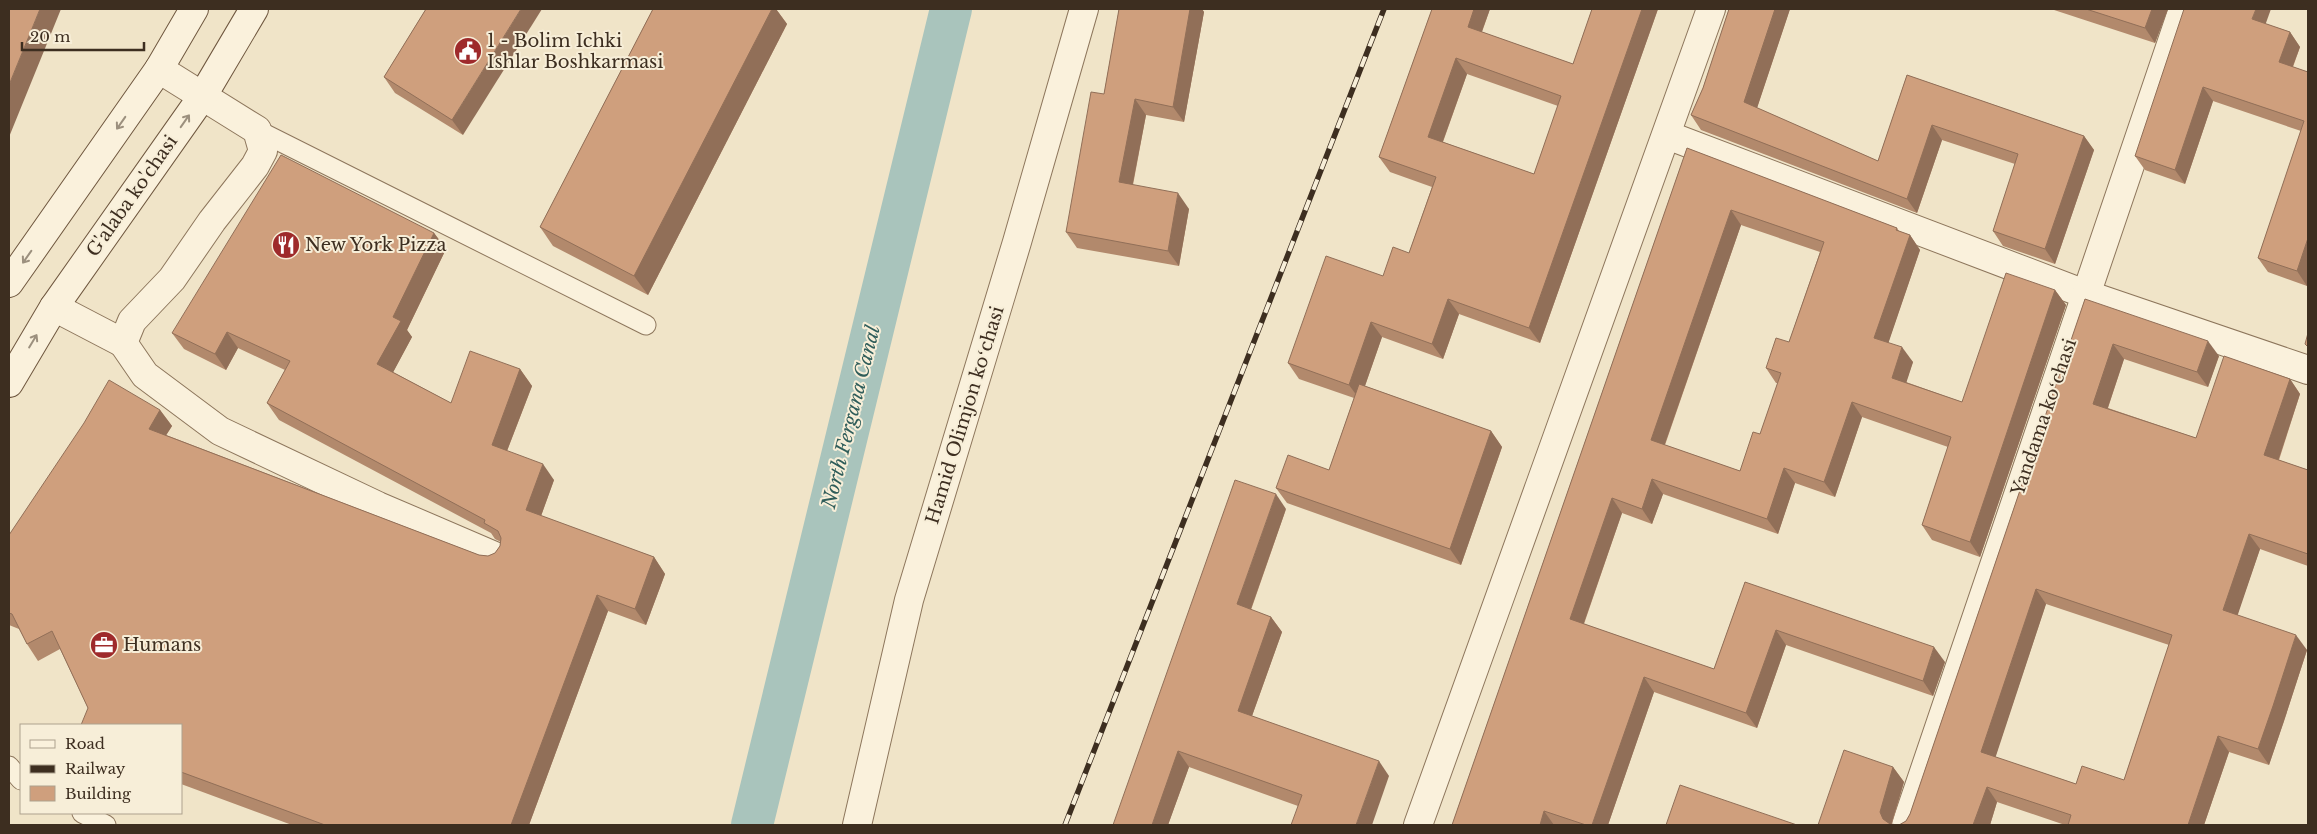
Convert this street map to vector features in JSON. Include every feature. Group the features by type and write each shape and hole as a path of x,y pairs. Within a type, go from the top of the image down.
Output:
{"street":[{"path":"10,280 159,69 194,9"},
{"name":"G'alaba ko'chasi","path":"9,383 54,308 202,97 254,9"},
{"name":"Hamid Olimjon koʻchasi","path":"857,825 909,600 1017,242 1084,9"},
{"path":"1418,825 1711,9"},
{"name":"Yandama koʻchasi","path":"1906,825 2183,9"},
{"path":"123,343 132,320 172,279 212,221 256,166 263,151 257,130 159,69"},
{"path":"1667,135 2085,294 2308,370"},
{"path":"54,308 123,343 145,374 220,431 378,506 496,557"}],"lane":[{"path":"257,130 646,325"},
{"path":"9,766 20,779"},
{"path":"84,814 106,825"}],"building":[{"path":"9,9 40,9 9,85"},
{"name":"1 - Bolim Ichki Ishlar Boshkarmasi","path":"426,9 521,9 452,120 384,77"},
{"path":"653,9 772,9 634,276 540,227"},
{"path":"1119,9 1190,9 1173,107 1135,99 1119,182 1178,193 1168,251 1066,232 1091,92 1104,94"},
{"path":"1432,9 1474,9 1468,27 1573,64 1592,9 1642,9 1529,328 1448,299 1432,344 1371,322 1349,385 1288,363 1326,256 1383,276 1393,247 1409,253 1436,177 1379,157","holes":["1456,58 1561,96 1534,174 1428,137"]},
{"path":"1729,9 1775,9 1744,102 1878,161 1907,75 2084,136 2045,249 1993,231 2018,154 1932,125 1907,199 1691,115 1703,88"},
{"path":"2086,9 2152,9 2145,28"},
{"path":"2184,9 2256,9 2252,19 2290,32 2279,62 2308,72 2308,238 2297,271 2258,258 2304,121 2203,87 2175,170 2135,156"},
{"path":"1687,148 1897,228 1896,230 1910,235 1874,338 1902,347 1892,378 1962,402 2006,273 2055,290 1970,542 1922,525 1951,437 1852,402 1824,482 1784,468 1767,519 1652,479 1642,509 1612,498 1570,619 1714,669 1745,582 1934,647 1923,681 1776,630 1746,713 1644,677 1592,825 1586,825 1544,811 1540,825 1452,825","holes":["1731,210 1824,242 1789,342 1776,338 1766,368 1781,373 1760,434 1753,432 1740,471 1651,440"]},
{"path":"281,155 434,233 393,317 401,321 377,364 451,403 470,351 520,369 492,445 543,464 526,510 654,557 635,609 597,595 511,825 325,825 182,772 182,724 81,724 88,708 52,631 27,644 12,614 9,613 9,535 84,423 109,380 160,410 149,429 479,555 488,556 495,553 500,546 501,538 498,531 484,523 485,520 267,403 290,361 227,332 215,354 172,333"},
{"path":"2085,299 2208,341 2197,372 2113,344 2093,404 2196,438 2224,356 2290,379 2264,455 2308,470 2308,554 2249,534 2223,610 2296,635 2258,749 2218,736 2188,825 2068,825 2071,815 1987,787 1973,825 1899,825 1906,821 1910,814","holes":["2036,589 2172,635 2124,780 2082,766 2076,784 1981,752"]},
{"path":"2308,333 2308,347 2305,344"},
{"path":"1359,384 1491,431 1450,549 1276,488 1288,455 1329,470"},
{"path":"1235,480 1276,494 1237,604 1271,617 1238,711 1379,761 1356,825 1291,825 1302,795 1178,751 1152,825 1113,825"},
{"path":"1844,750 1893,767 1880,812 1883,819 1890,824 1899,825 1818,825"},
{"path":"1680,785 1797,825 1666,825"}],"waterway":[{"name":"North Fergana Canal","path":"752,825 951,9"}],"railway":[{"path":"1065,825 1384,9"}],"place":[{"name":"1 - Bolim Ichki Ishlar Boshkarmasi","path":"468,51"},
{"name":"New York Pizza","path":"286,245"},
{"name":"Humans","path":"104,645"}]}
